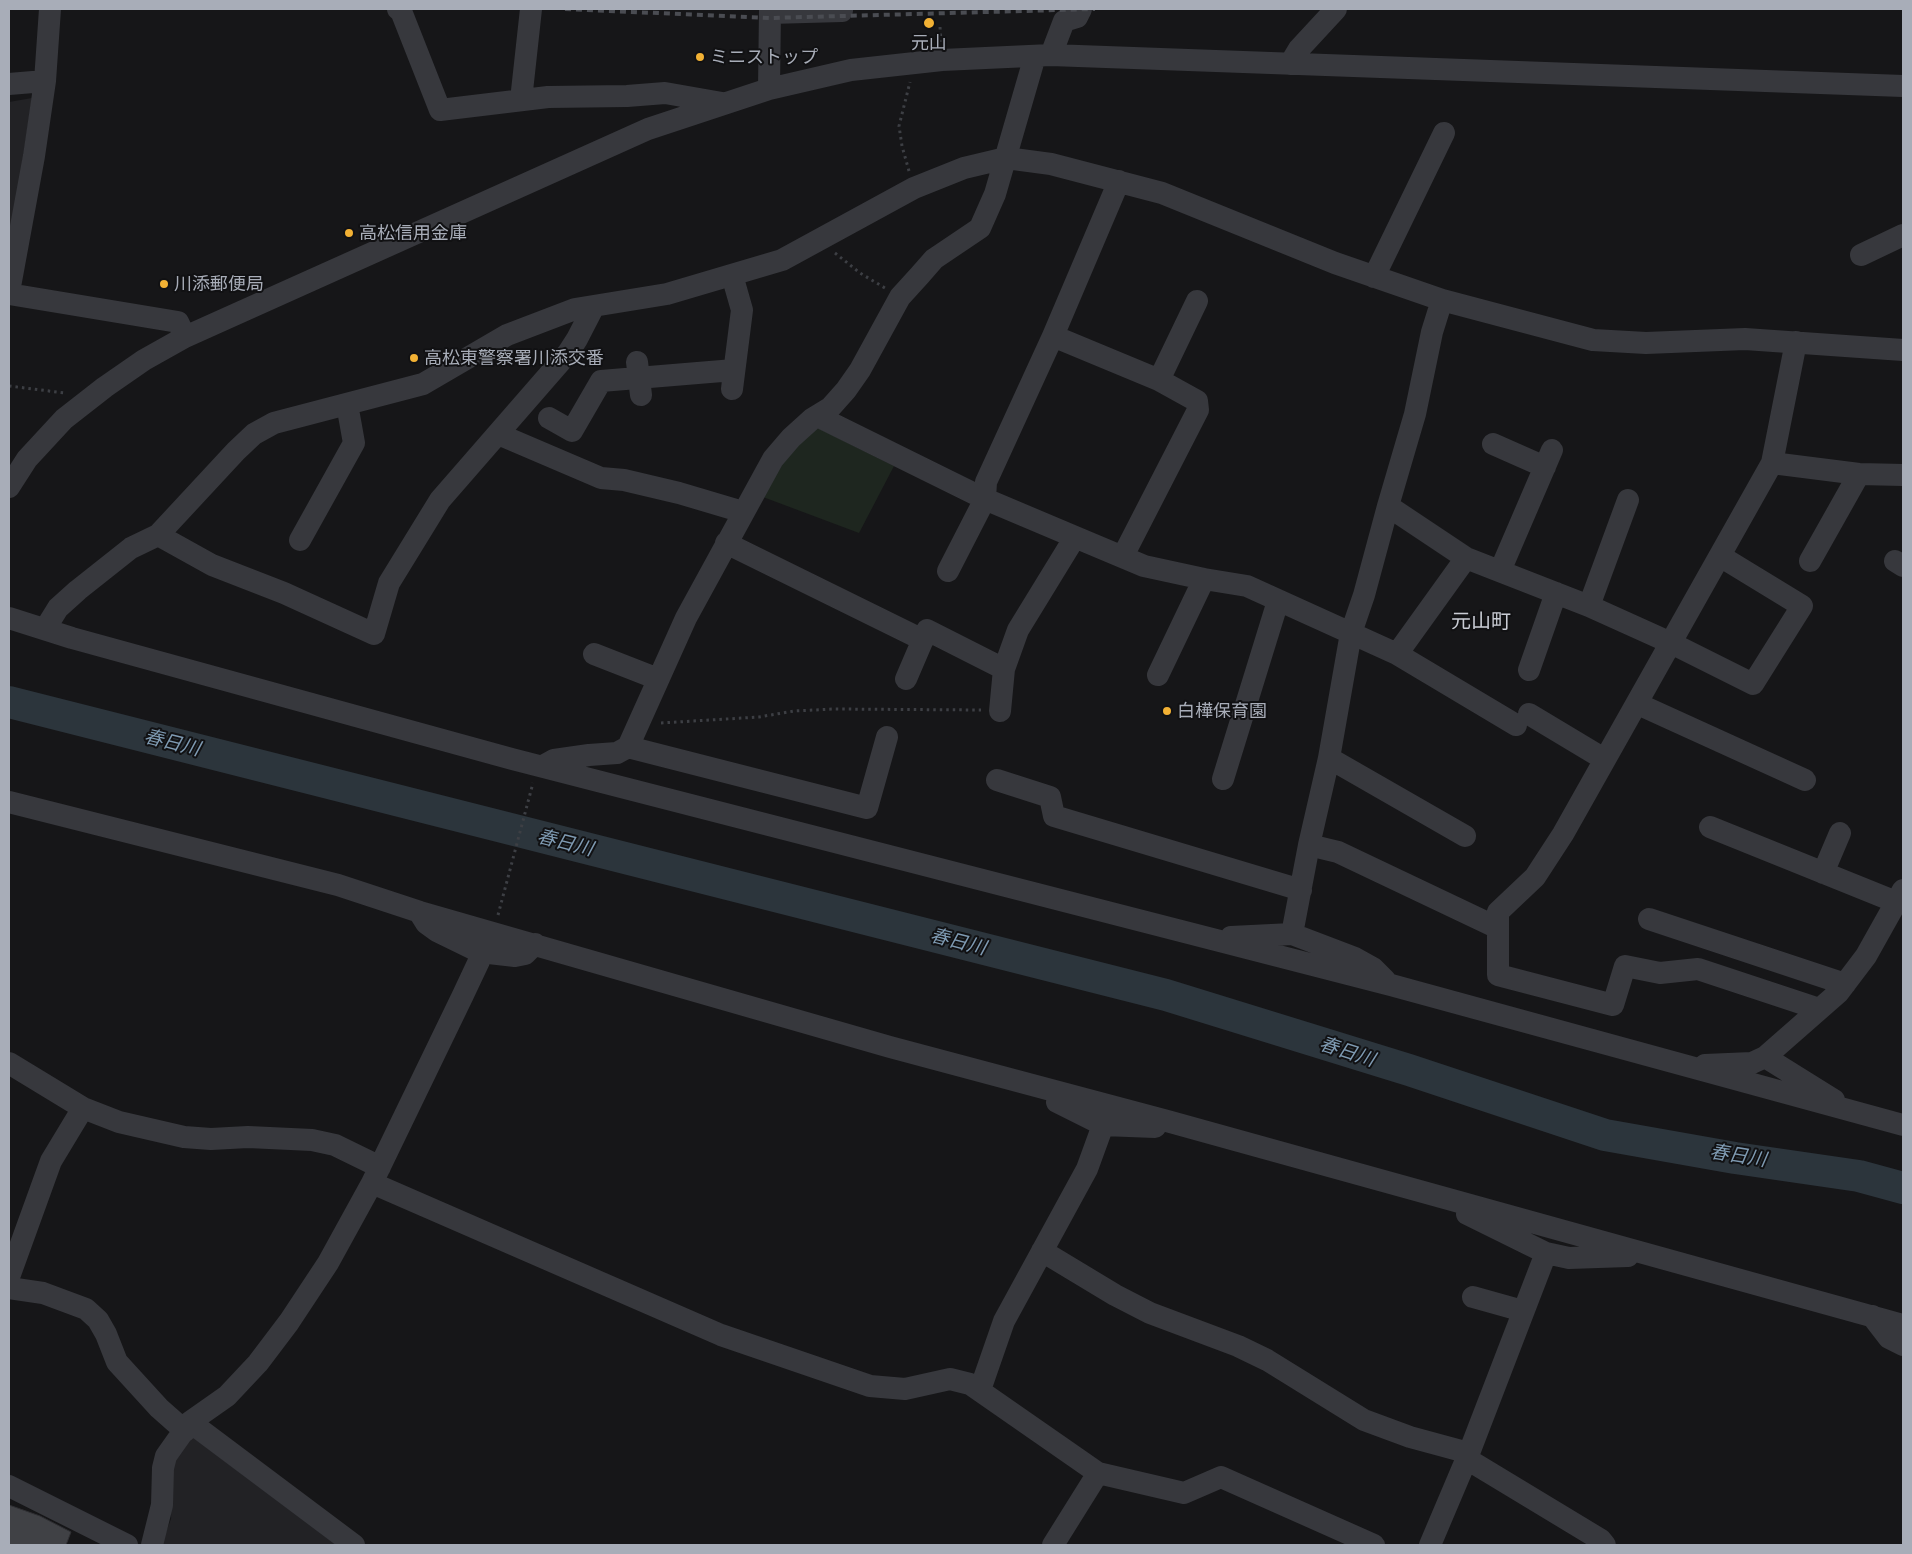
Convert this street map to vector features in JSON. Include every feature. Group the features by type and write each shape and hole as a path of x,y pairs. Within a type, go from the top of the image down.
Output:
{"street":[{"path":"50,9 45,81 34,156 9,293 178,322 185,337"},
{"path":"398,9 401,11 440,110 548,97 627,96 666,93 724,103"},
{"path":"520,100 531,9"},
{"path":"769,89 770,11 842,11 842,9"},
{"path":"538,772 554,760 589,755 617,754 628,747 686,618 773,459 791,438 817,416 830,408 860,370 900,297 934,260 980,228 995,194 1043,56 1064,21 1077,17 1081,9"},
{"path":"1290,64 1299,50 1336,9"},
{"path":"9,487 27,459 64,419 136,366 185,337 648,129 769,89 851,70 914,63 1043,56 1903,86"},
{"path":"9,84 45,81"},
{"path":"1374,277 1444,133"},
{"path":"44,628 58,608 78,590 132,548 158,535 236,451 254,434 274,423 423,384 507,336 575,309 667,294 782,260 914,188 964,168 1006,158 1051,164 1162,194 1334,264 1442,300 1593,340 1646,344 1745,339 1903,350"},
{"path":"948,571 985,499 986,482 1053,336 1119,181"},
{"path":"1860,255 1903,235"},
{"path":"549,418 572,431 600,381 639,378 733,380 742,310 732,275"},
{"path":"1292,934 1309,845 1329,758 1351,633 1364,595 1388,506 1416,414 1432,332 1442,300"},
{"path":"1159,380 1197,301"},
{"path":"158,535 212,565 284,593 374,634 389,583 440,500 568,354 594,306"},
{"path":"1053,336 1159,380 1197,402 1198,410 1123,556"},
{"path":"1796,342 1772,463 1638,704 1604,759 1563,834 1535,877 1498,912 1498,974 1613,1005 1625,966 1660,973 1698,969 1819,1009"},
{"path":"300,540 354,443 347,404"},
{"path":"817,416 985,499 1144,566 1247,586 1397,654 1604,759"},
{"path":"498,434 601,478 624,480 670,491 743,512"},
{"path":"1493,444 1549,458 1500,571"},
{"path":"1772,463 1859,474 1903,475"},
{"path":"1810,561 1859,474"},
{"path":"1589,606 1628,500"},
{"path":"1388,506 1466,558 1589,606 1671,643 1753,684 1802,606 1720,556"},
{"path":"1000,711 1004,669 1018,630 1075,537"},
{"path":"726,543 923,640"},
{"path":"1397,654 1466,558"},
{"path":"1158,674 1204,579"},
{"path":"1529,670 1556,593"},
{"path":"1222,779 1278,601"},
{"path":"9,618 538,772 1391,985 1903,1125"},
{"path":"906,679 927,630 1004,669"},
{"path":"594,654 658,679"},
{"path":"1638,704 1805,780"},
{"path":"628,747 867,808 887,737"},
{"path":"1329,758 1465,836"},
{"path":"997,780 1050,797 1054,816 1300,890"},
{"path":"9,802 338,884 420,912 890,1047 1167,1121 1903,1325"},
{"path":"1682,1066 1752,1063 1765,1057 1838,994 1866,956 1900,896 1823,873 1710,827"},
{"path":"1823,873 1840,833"},
{"path":"1309,845 1338,852 1498,928"},
{"path":"420,912 426,923 437,931 480,952 515,956 525,954 534,944"},
{"path":"1650,919 1845,984"},
{"path":"1208,938 1292,934 1355,958 1373,968 1391,985"},
{"path":"152,1545 162,1505 163,1468 166,1456 188,1426 227,1396 268,1349 289,1322 328,1262 376,1175 479,961 480,952"},
{"path":"1765,1057 1853,1112"},
{"path":"9,1063 83,1108 119,1122 184,1137 312,1140 335,1146 376,1175 721,1335 870,1386 904,1389 950,1378 970,1384 1098,1473 1184,1493 1221,1478 1374,1545"},
{"path":"1039,1087 1054,1100 1103,1125 1152,1128 1167,1121"},
{"path":"9,1277 52,1161 83,1108"},
{"path":"980,1390 1004,1321 1088,1169 1103,1125"},
{"path":"1457,1201 1468,1216 1546,1253 1569,1258 1651,1255"},
{"path":"1042,1251 1115,1295 1150,1313 1238,1346 1267,1360 1364,1420 1468,1456 1606,1545"},
{"path":"1430,1545 1468,1456 1546,1253"},
{"path":"9,1288 43,1293 86,1309 98,1320 106,1334 116,1362 159,1408 188,1426 354,1545"},
{"path":"1473,1297 1523,1312"},
{"path":"1872,1316 1889,1338 1903,1345"},
{"path":"1054,1545 1098,1473"},
{"path":"9,1486 127,1545"}],"path":[{"path":"940,26 941,36"},
{"path":"914,63 899,126 902,146 914,188"},
{"path":"822,239 834,252 860,273 900,297"},
{"path":"9,386 65,393"},
{"path":"638,724 759,718 794,711 834,709 955,708 1000,711"},
{"path":"496,920 538,772"}],"shaded area":[{"path":"32,98 9,252 9,102"},
{"path":"811,429 820,429 894,466 859,533 763,497 775,466"},
{"path":"190,1434 342,1545 161,1545 171,1519 172,1471 175,1453"}],"building":[{"path":"9,1505 40,1516 71,1532 66,1545 9,1545"}],"waterway":[{"name":"春日川","path":"9,702 1166,995 1409,1070 1605,1135 1735,1158 1859,1176 1903,1188"}],"railway":[{"path":"565,9 770,18 1095,9"}],"place":[{"name":"元山","path":"929,23"},
{"name":"ミニストップ","path":"700,57"},
{"name":"高松信用金庫","path":"349,233"},
{"name":"川添郵便局","path":"164,284"},
{"name":"高松東警察署川添交番","path":"414,358"},
{"name":"白樺保育園","path":"1167,711"}],"district":[{"name":"元山町","path":"1481,622"}]}
